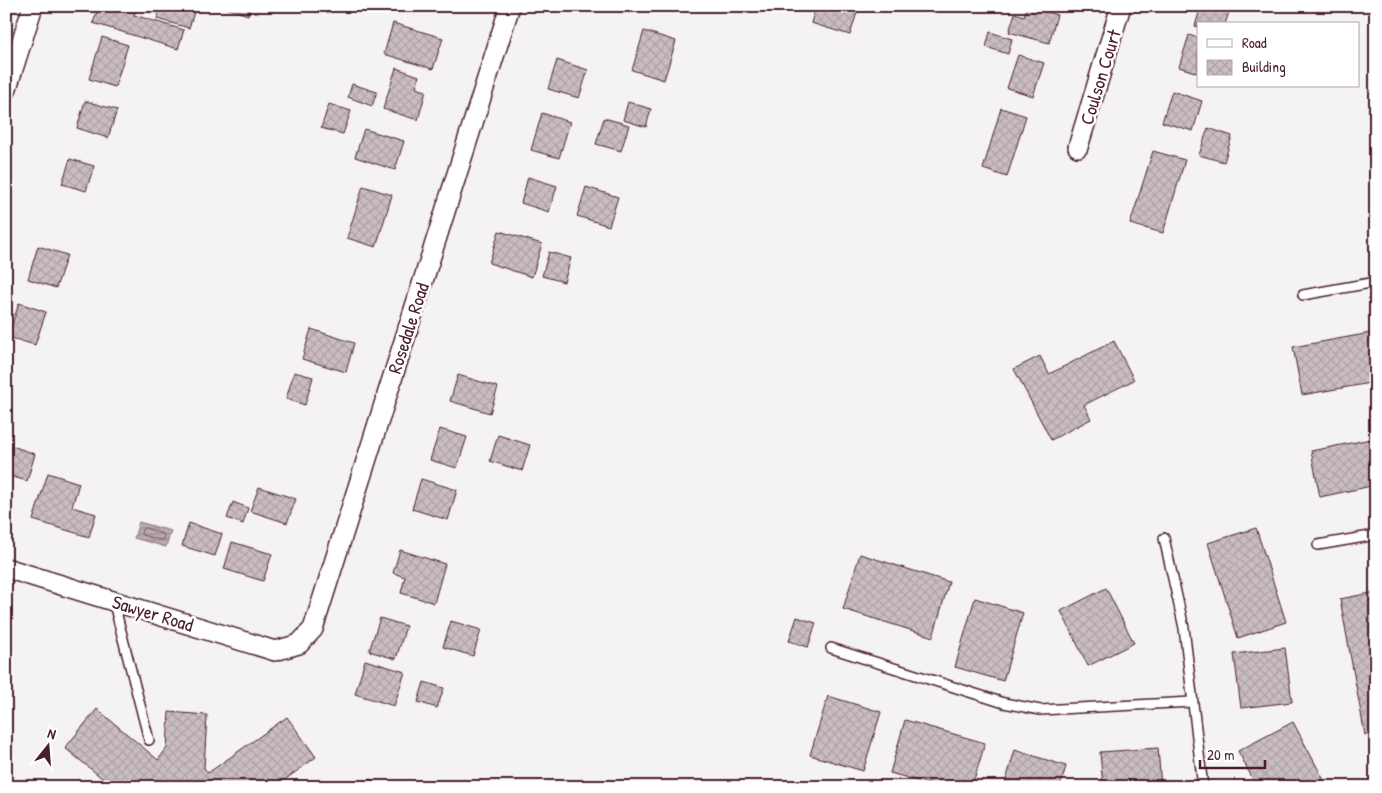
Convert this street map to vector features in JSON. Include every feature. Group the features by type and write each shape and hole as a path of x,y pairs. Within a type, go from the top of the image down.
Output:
{"street":[{"path":"6,92 33,6"},
{"name":"Rosedale Road","path":"299,644 313,629 510,6"},
{"name":"Coulson Court","path":"1078,147 1121,6"},
{"name":"Sawyer Road","path":"6,568 275,651 299,644"}],"lane":[{"path":"1303,295 1376,282"},
{"path":"1318,545 1376,535"},
{"path":"1164,538 1184,628 1203,787"},
{"path":"113,600 149,740"},
{"path":"831,648 1004,703 1040,710 1192,702"}],"water":[{"path":"139,522 171,531 166,547 134,538"}],"building":[{"path":"99,6 114,8 115,6 137,6 134,15 184,30 178,49 93,23"},
{"path":"161,6 196,6 189,28 157,19"},
{"path":"220,6 251,6 248,15"},
{"path":"816,6 851,6 858,9 850,35 811,23"},
{"path":"1027,6 1057,15 1049,43 1009,32 1015,13 1024,16"},
{"path":"1201,6 1231,6 1226,22 1197,22 1197,27 1195,26"},
{"path":"393,23 443,38 433,69 384,54"},
{"path":"644,31 676,41 664,80 632,70"},
{"path":"990,32 1012,39 1008,54 986,47"},
{"path":"1189,35 1197,38 1197,73 1179,67"},
{"path":"102,37 128,45 115,87 89,79"},
{"path":"1018,55 1044,63 1033,96 1007,88"},
{"path":"557,60 588,70 579,98 548,89"},
{"path":"396,68 419,76 416,88 426,91 418,120 383,109"},
{"path":"352,84 377,92 372,106 348,97"},
{"path":"1172,91 1202,101 1193,131 1162,122"},
{"path":"85,101 117,110 108,138 77,128"},
{"path":"628,102 651,109 646,127 623,120"},
{"path":"329,104 351,111 343,134 321,128"},
{"path":"1001,108 1026,116 1007,177 983,169"},
{"path":"542,113 570,122 559,158 531,150"},
{"path":"604,118 629,125 621,151 596,144"},
{"path":"1208,128 1232,136 1224,162 1199,155"},
{"path":"364,129 404,141 395,170 355,157"},
{"path":"1153,151 1185,160 1163,233 1130,224"},
{"path":"70,159 94,166 86,191 62,184"},
{"path":"528,177 557,186 549,212 521,203"},
{"path":"363,186 392,195 376,247 347,238"},
{"path":"586,187 618,197 609,226 577,216"},
{"path":"499,231 542,244 532,277 489,263"},
{"path":"38,246 67,255 56,288 28,279"},
{"path":"549,252 571,258 564,282 542,276"},
{"path":"19,303 46,312 35,345 8,337"},
{"path":"311,329 354,343 346,372 302,359"},
{"path":"1376,332 1376,382 1302,395 1293,347"},
{"path":"1114,341 1134,380 1084,405 1091,419 1051,440 1014,369 1040,356 1049,374"},
{"path":"294,372 313,377 305,405 286,399"},
{"path":"458,375 498,387 490,413 450,401"},
{"path":"440,429 467,437 457,468 430,460"},
{"path":"498,435 530,445 522,471 490,461"},
{"path":"1376,438 1376,485 1320,497 1311,451"},
{"path":"12,446 35,454 27,481 6,475 6,465"},
{"path":"48,473 79,483 72,507 96,514 89,537 33,520"},
{"path":"421,479 457,490 448,520 412,509"},
{"path":"259,487 296,499 287,523 250,511"},
{"path":"233,502 248,508 243,524 227,518"},
{"path":"189,523 222,534 215,556 182,546"},
{"path":"1256,528 1286,622 1238,638 1208,543"},
{"path":"232,542 272,554 263,581 224,569"},
{"path":"400,550 445,564 434,603 401,593 405,577 393,573"},
{"path":"860,554 949,582 933,637 843,609"},
{"path":"1106,588 1134,643 1088,666 1061,611"},
{"path":"1376,592 1376,733 1365,735 1340,599"},
{"path":"975,598 1023,613 1003,681 955,667"},
{"path":"797,617 816,623 808,647 789,641"},
{"path":"380,618 406,626 396,659 369,651"},
{"path":"451,621 481,630 473,656 443,647"},
{"path":"1285,648 1292,702 1241,708 1234,654"},
{"path":"365,660 405,672 394,706 355,694"},
{"path":"424,682 444,688 437,708 418,702"},
{"path":"828,696 881,712 863,771 810,755"},
{"path":"97,709 158,760 167,748 169,712 207,715 204,768 208,773 287,717 316,757 275,787 113,787 65,748"},
{"path":"905,720 985,743 972,787 940,787 890,773"},
{"path":"1293,722 1326,784 1320,787 1257,787 1238,751"},
{"path":"1158,748 1161,787 1103,787 1100,752"},
{"path":"1015,750 1066,766 1060,787 1004,787"}]}
